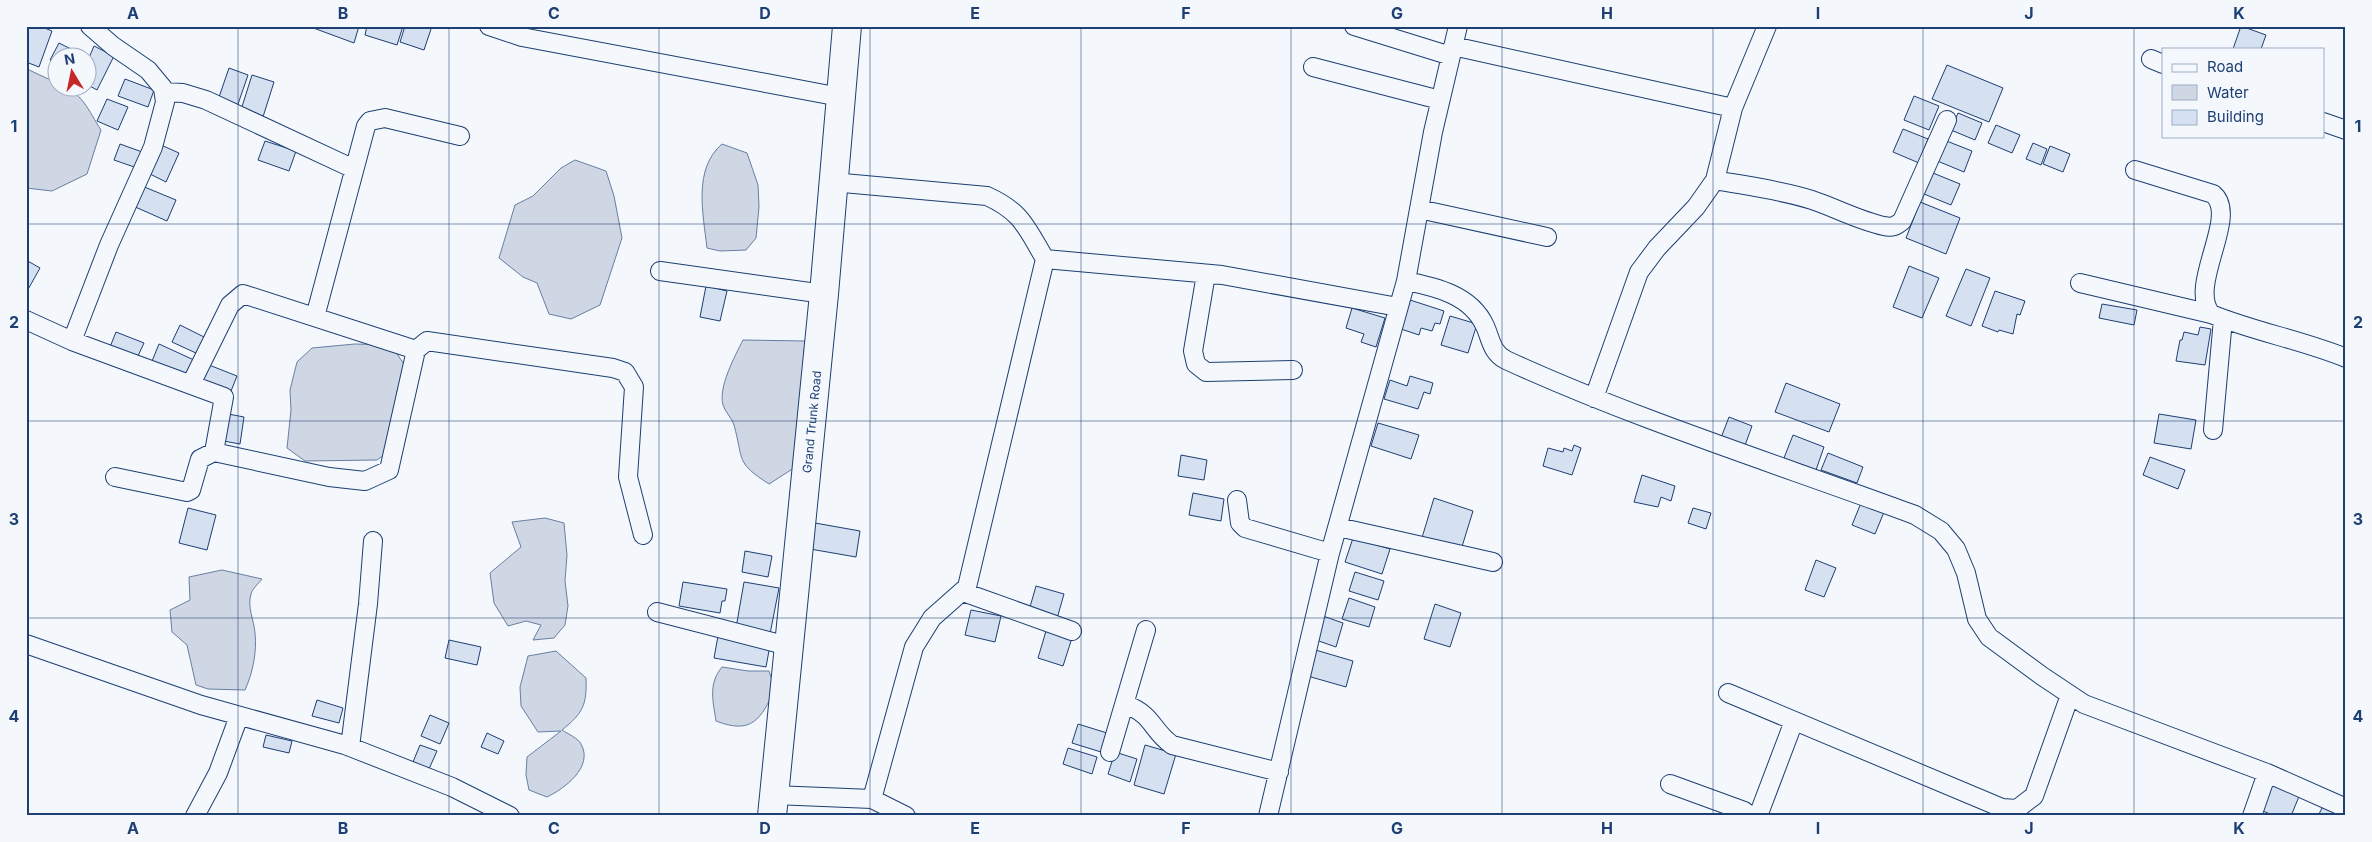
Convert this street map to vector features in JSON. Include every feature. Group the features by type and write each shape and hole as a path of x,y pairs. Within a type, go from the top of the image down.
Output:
{"main road":[{"name":"Grand Trunk Road","path":"773,805 824,294 846,26"}],"street":[{"path":"72,340 109,245 153,147 165,102 163,88 148,70 113,46 90,26"},
{"path":"488,26 522,37 840,97"},
{"path":"1354,26 1452,51 1733,108"},
{"path":"1268,816 1330,553 1406,281 1440,100 1458,26"},
{"path":"1594,398 1639,272 1657,248 1696,207 1714,180 1733,108 1767,26"},
{"path":"1313,67 1440,100"},
{"path":"164,92 183,94 206,100 354,169"},
{"path":"315,317 354,169 370,121 385,118 460,136"},
{"path":"1714,180 1783,192 1812,200 1868,222 1886,227 1896,226 1902,221 1947,120"},
{"path":"2324,122 2346,130"},
{"path":"2134,170 2213,194 2218,198 2221,212 2204,300 2206,308 2217,317"},
{"path":"832,182 986,196 1007,206 1021,220 1045,259 968,587 932,618 914,647 872,799"},
{"path":"1419,209 1547,236"},
{"path":"1045,259 1206,274 1398,306"},
{"path":"660,271 824,294"},
{"path":"1206,274 1193,351 1196,364 1206,372 1294,370"},
{"path":"1406,281 1444,291 1475,310 1486,326 1490,345 1503,358 1594,398 1915,515 1941,531 1956,549 1966,574 1978,619 1989,637 2070,695 2084,704 2267,773 2346,808"},
{"path":"2080,283 2217,317 2319,347 2346,358"},
{"path":"191,384 230,304 237,296 248,294 416,350"},
{"path":"2212,430 2217,317"},
{"path":"26,320 72,340 224,397 214,452"},
{"path":"115,477 187,492 191,490 200,459 214,452 329,476 365,481 389,470 416,350 427,341 613,368 625,372 634,387 628,477 643,535"},
{"path":"1237,500 1240,523 1245,528 1330,553"},
{"path":"1338,527 1493,562"},
{"path":"350,748 368,604 373,541"},
{"path":"963,592 1072,631"},
{"path":"657,612 788,646"},
{"path":"1110,752 1146,630"},
{"path":"26,644 201,705 350,748 452,787 510,816"},
{"path":"1728,694 2002,808 2021,812 2034,796 2070,695"},
{"path":"1125,704 1140,710 1149,718 1162,738 1172,745 1279,772"},
{"path":"195,816 218,773 239,716"},
{"path":"1758,816 1794,721"},
{"path":"2252,816 2267,773"},
{"path":"1670,784 1744,811 1751,816"},
{"path":"773,805 872,799 906,816"}],"water":[{"path":"27,69 48,79 48,98 80,98 101,130 87,174 52,191 26,188"},
{"path":"722,144 747,153 758,185 759,207 756,238 746,250 720,251 707,248 702,206 703,179 713,154"},
{"path":"575,160 606,171 614,196 622,238 600,305 571,319 549,314 537,283 523,277 499,258 515,205 533,196 561,168"},
{"path":"743,340 805,341 794,468 769,484 751,471 742,460 733,422 723,405 722,398 725,381"},
{"path":"355,344 391,345 406,367 397,391 391,450 377,460 305,461 287,448 291,410 290,390 297,362 312,348"},
{"path":"545,518 564,523 567,555 565,581 568,606 565,625 554,638 533,640 541,625 526,621 508,626 494,603 490,573 521,547 512,522"},
{"path":"222,570 262,579 253,590 250,599 255,633 255,655 245,690 208,689 196,685 187,645 172,632 170,610 190,600 189,577"},
{"path":"556,651 586,678 586,695 582,708 575,718 562,730 580,742 584,753 584,761 569,783 547,797 529,790 526,775 527,757 561,731 538,732 521,706 520,687 528,656"},
{"path":"722,667 748,671 769,671 775,689 765,709 754,722 738,726 716,721 713,686"}],"building":[{"path":"27,26 40,26 52,31 39,67 26,62"},
{"path":"308,26 359,26 354,43"},
{"path":"367,26 403,26 397,45 365,35"},
{"path":"405,26 432,26 424,50 400,42"},
{"path":"2241,26 2266,35 2261,48 2233,48"},
{"path":"59,43 69,48 56,48"},
{"path":"98,48 114,56 98,88"},
{"path":"1947,65 2003,88 1989,122 1932,99"},
{"path":"229,68 248,75 237,107 218,100"},
{"path":"252,75 274,82 262,120 240,113"},
{"path":"125,79 154,90 148,107 118,96"},
{"path":"1914,96 1939,106 1929,130 1904,120"},
{"path":"107,99 128,107 118,130 97,121"},
{"path":"1958,113 1982,123 1975,140 1951,130"},
{"path":"1996,125 2020,135 2012,153 1988,143"},
{"path":"1903,129 1928,139 1919,163 1893,152"},
{"path":"1944,140 1972,151 1964,172 1935,160"},
{"path":"265,141 296,151 289,171 258,160"},
{"path":"2033,143 2047,149 2041,165 2026,159"},
{"path":"120,144 145,153 140,169 114,160"},
{"path":"161,145 179,153 166,182 148,173"},
{"path":"2050,146 2070,154 2063,172 2043,164"},
{"path":"1933,173 1960,184 1951,205 1924,194"},
{"path":"142,186 176,200 167,221 133,206"},
{"path":"1920,202 1960,218 1946,254 1906,238"},
{"path":"26,260 40,268 26,293"},
{"path":"1909,266 1939,278 1922,318 1893,307"},
{"path":"1966,269 1990,278 1971,326 1946,316"},
{"path":"706,286 727,291 720,321 700,317"},
{"path":"1995,291 2025,301 2020,315 2017,314 2013,334 1999,330 1998,332 1982,326"},
{"path":"1410,300 1444,311 1440,324 1435,323 1432,331 1421,328 1419,335 1401,329"},
{"path":"2102,304 2137,310 2134,325 2099,318"},
{"path":"1352,308 1385,318 1376,347 1361,342 1364,334 1346,328"},
{"path":"1450,316 1477,324 1468,353 1441,345"},
{"path":"180,325 206,338 198,354 172,342"},
{"path":"2200,327 2211,329 2205,365 2176,361 2180,340 2182,340 2184,332 2198,335"},
{"path":"116,332 144,343 137,358 110,347"},
{"path":"159,344 194,360 185,381 150,366"},
{"path":"204,363 237,376 229,396 196,382"},
{"path":"1410,376 1433,383 1430,394 1424,392 1418,409 1384,399 1390,380 1407,386"},
{"path":"1786,383 1840,404 1829,432 1775,412"},
{"path":"223,413 244,417 240,444 218,440"},
{"path":"2159,414 2196,420 2191,449 2154,443"},
{"path":"1729,417 1752,426 1743,451 1719,443"},
{"path":"1378,423 1419,435 1411,459 1371,446"},
{"path":"1793,435 1824,447 1816,470 1784,458"},
{"path":"1574,445 1581,448 1572,475 1543,466 1548,448 1563,452 1564,448 1572,451"},
{"path":"1828,453 1863,467 1857,483 1821,470"},
{"path":"1181,455 1207,460 1204,480 1178,476"},
{"path":"2150,457 2185,470 2178,489 2143,475"},
{"path":"1642,475 1675,486 1671,501 1661,497 1658,507 1634,502"},
{"path":"1193,493 1224,499 1221,521 1189,515"},
{"path":"1434,498 1473,511 1460,553 1421,541"},
{"path":"1861,503 1884,512 1875,534 1852,525"},
{"path":"188,508 216,515 207,550 179,543"},
{"path":"1693,508 1711,513 1706,529 1688,523"},
{"path":"815,523 860,531 856,557 810,549"},
{"path":"1353,538 1390,549 1382,574 1345,562"},
{"path":"745,551 772,556 768,577 742,572"},
{"path":"1816,560 1836,568 1824,597 1805,590"},
{"path":"1355,572 1384,581 1378,600 1349,591"},
{"path":"683,582 727,589 720,613 679,606"},
{"path":"744,582 779,588 770,634 736,628"},
{"path":"1036,586 1064,594 1056,622 1028,614"},
{"path":"1349,598 1375,607 1369,627 1342,619"},
{"path":"1435,604 1461,613 1450,647 1424,639"},
{"path":"971,610 1001,616 995,642 965,635"},
{"path":"1323,616 1343,623 1336,647 1316,640"},
{"path":"1046,631 1072,638 1063,666 1038,658"},
{"path":"718,636 770,645 766,667 714,658"},
{"path":"449,640 481,647 477,665 445,658"},
{"path":"1312,649 1353,661 1346,687 1304,675"},
{"path":"317,700 343,708 339,723 312,716"},
{"path":"430,715 449,723 440,744 421,736"},
{"path":"1078,724 1107,733 1101,752 1072,743"},
{"path":"487,733 504,741 498,754 481,747"},
{"path":"266,735 292,741 289,753 263,747"},
{"path":"420,745 437,751 429,769 413,762"},
{"path":"1145,745 1176,754 1164,794 1134,785"},
{"path":"1068,748 1097,757 1092,774 1063,764"},
{"path":"1115,752 1137,759 1130,782 1108,774"},
{"path":"2269,782 2300,794 2291,816 2275,816 2258,809"},
{"path":"2323,806 2344,816 2318,816"}]}
